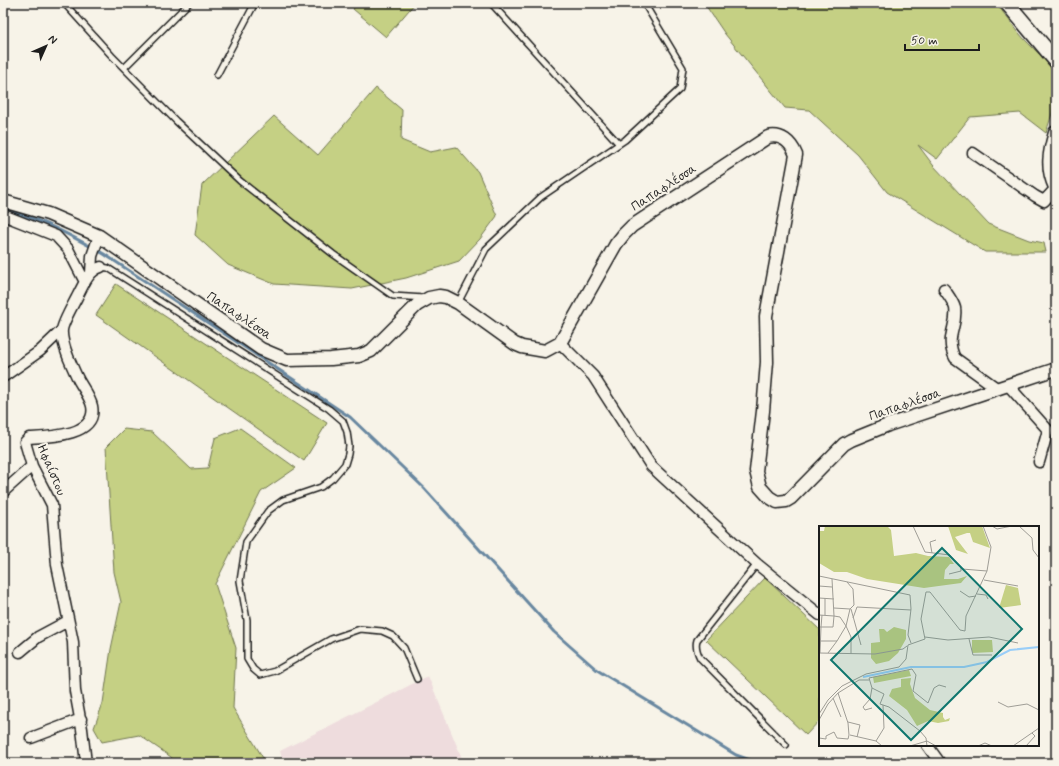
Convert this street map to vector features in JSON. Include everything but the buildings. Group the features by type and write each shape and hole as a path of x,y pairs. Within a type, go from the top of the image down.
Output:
{"main road":[{"path":"1007,3 1056,61"},
{"path":"1056,133 1050,157 1050,171 1056,188"}],"street":[{"name":"Παπαφλέσσα","path":"560,343 616,244 632,226 768,137 775,136 788,142 796,154 766,316 767,362 756,471 758,482 763,492 769,497 777,502 786,501 791,498 844,444 851,440 888,425 1056,369"},
{"path":"973,154 1035,196 1044,200 1056,188"},
{"name":"Παπαφλέσσα","path":"3,201 48,214 98,240 261,349 287,360 345,358 359,356 371,351 417,305 429,298"},
{"path":"3,215 56,236 68,250 85,282"},
{"path":"91,273 92,256 98,240"},
{"path":"3,377 40,351 62,330 85,282 91,273 101,267"},
{"path":"944,289 953,302 955,309 950,342 951,350 955,358 1003,387 1048,430 1040,462"},
{"path":"429,298 438,296 458,303 515,344 522,347 545,352 560,343 593,376 651,466 757,564 819,614"},
{"name":"Ηφαίστου","path":"62,330 65,350 77,377 92,404 93,416 82,428 58,436 29,438 25,442 32,466 52,505 57,565 73,642 75,691 86,763"},
{"path":"3,492 32,466"},
{"path":"20,652 38,637 68,621"},
{"path":"31,738 80,719"},
{"path":"928,746 940,763"}],"lane":[{"path":"64,3 124,68 176,121 240,181 333,254 393,296 429,298"},
{"path":"124,68 189,3"},
{"path":"217,75 255,3"},
{"path":"491,3 619,144"},
{"path":"458,303 486,249 541,197 625,140 680,89 683,68 644,3"},
{"path":"101,267 108,268 329,410 343,421 347,432 349,446 345,464 333,478 321,486 283,500 268,511 246,542 240,581 247,620 247,659 253,669 260,675 275,671 331,639 360,629 382,630 393,636 404,648 417,679"},
{"path":"757,564 698,640 696,644 697,653 700,658 786,745"}],"shaded area":[{"path":"428,676 464,763 283,763 280,751"}],"green space":[{"path":"358,3 415,3 386,37 353,9"},
{"path":"704,3 996,3 1023,38 1050,66 1056,78 1057,85 1055,99 1046,133 1020,113 970,117 937,159 918,145 933,165 988,224 1029,240 1044,243 1046,252 985,252 887,192 858,155 809,110 785,108 725,34"},
{"path":"376,88 402,110 401,140 430,152 456,147 478,172 497,216 480,239 459,261 406,278 352,289 274,284 228,265 195,235 202,185 274,116 318,155"},
{"path":"116,284 327,423 304,461 96,315"},
{"path":"240,428 296,468 261,492 215,584 236,648 233,708 266,763 176,763 171,757 139,735 102,742 94,728 103,703 111,649 121,602 114,572 106,447 124,429 152,432 191,469 208,468 215,438"},
{"path":"765,578 819,629 819,721 806,735 706,640"}],"waterway":[{"path":"3,209 42,222 104,254 350,417 424,488 554,632 597,670 736,755 758,763"}]}
